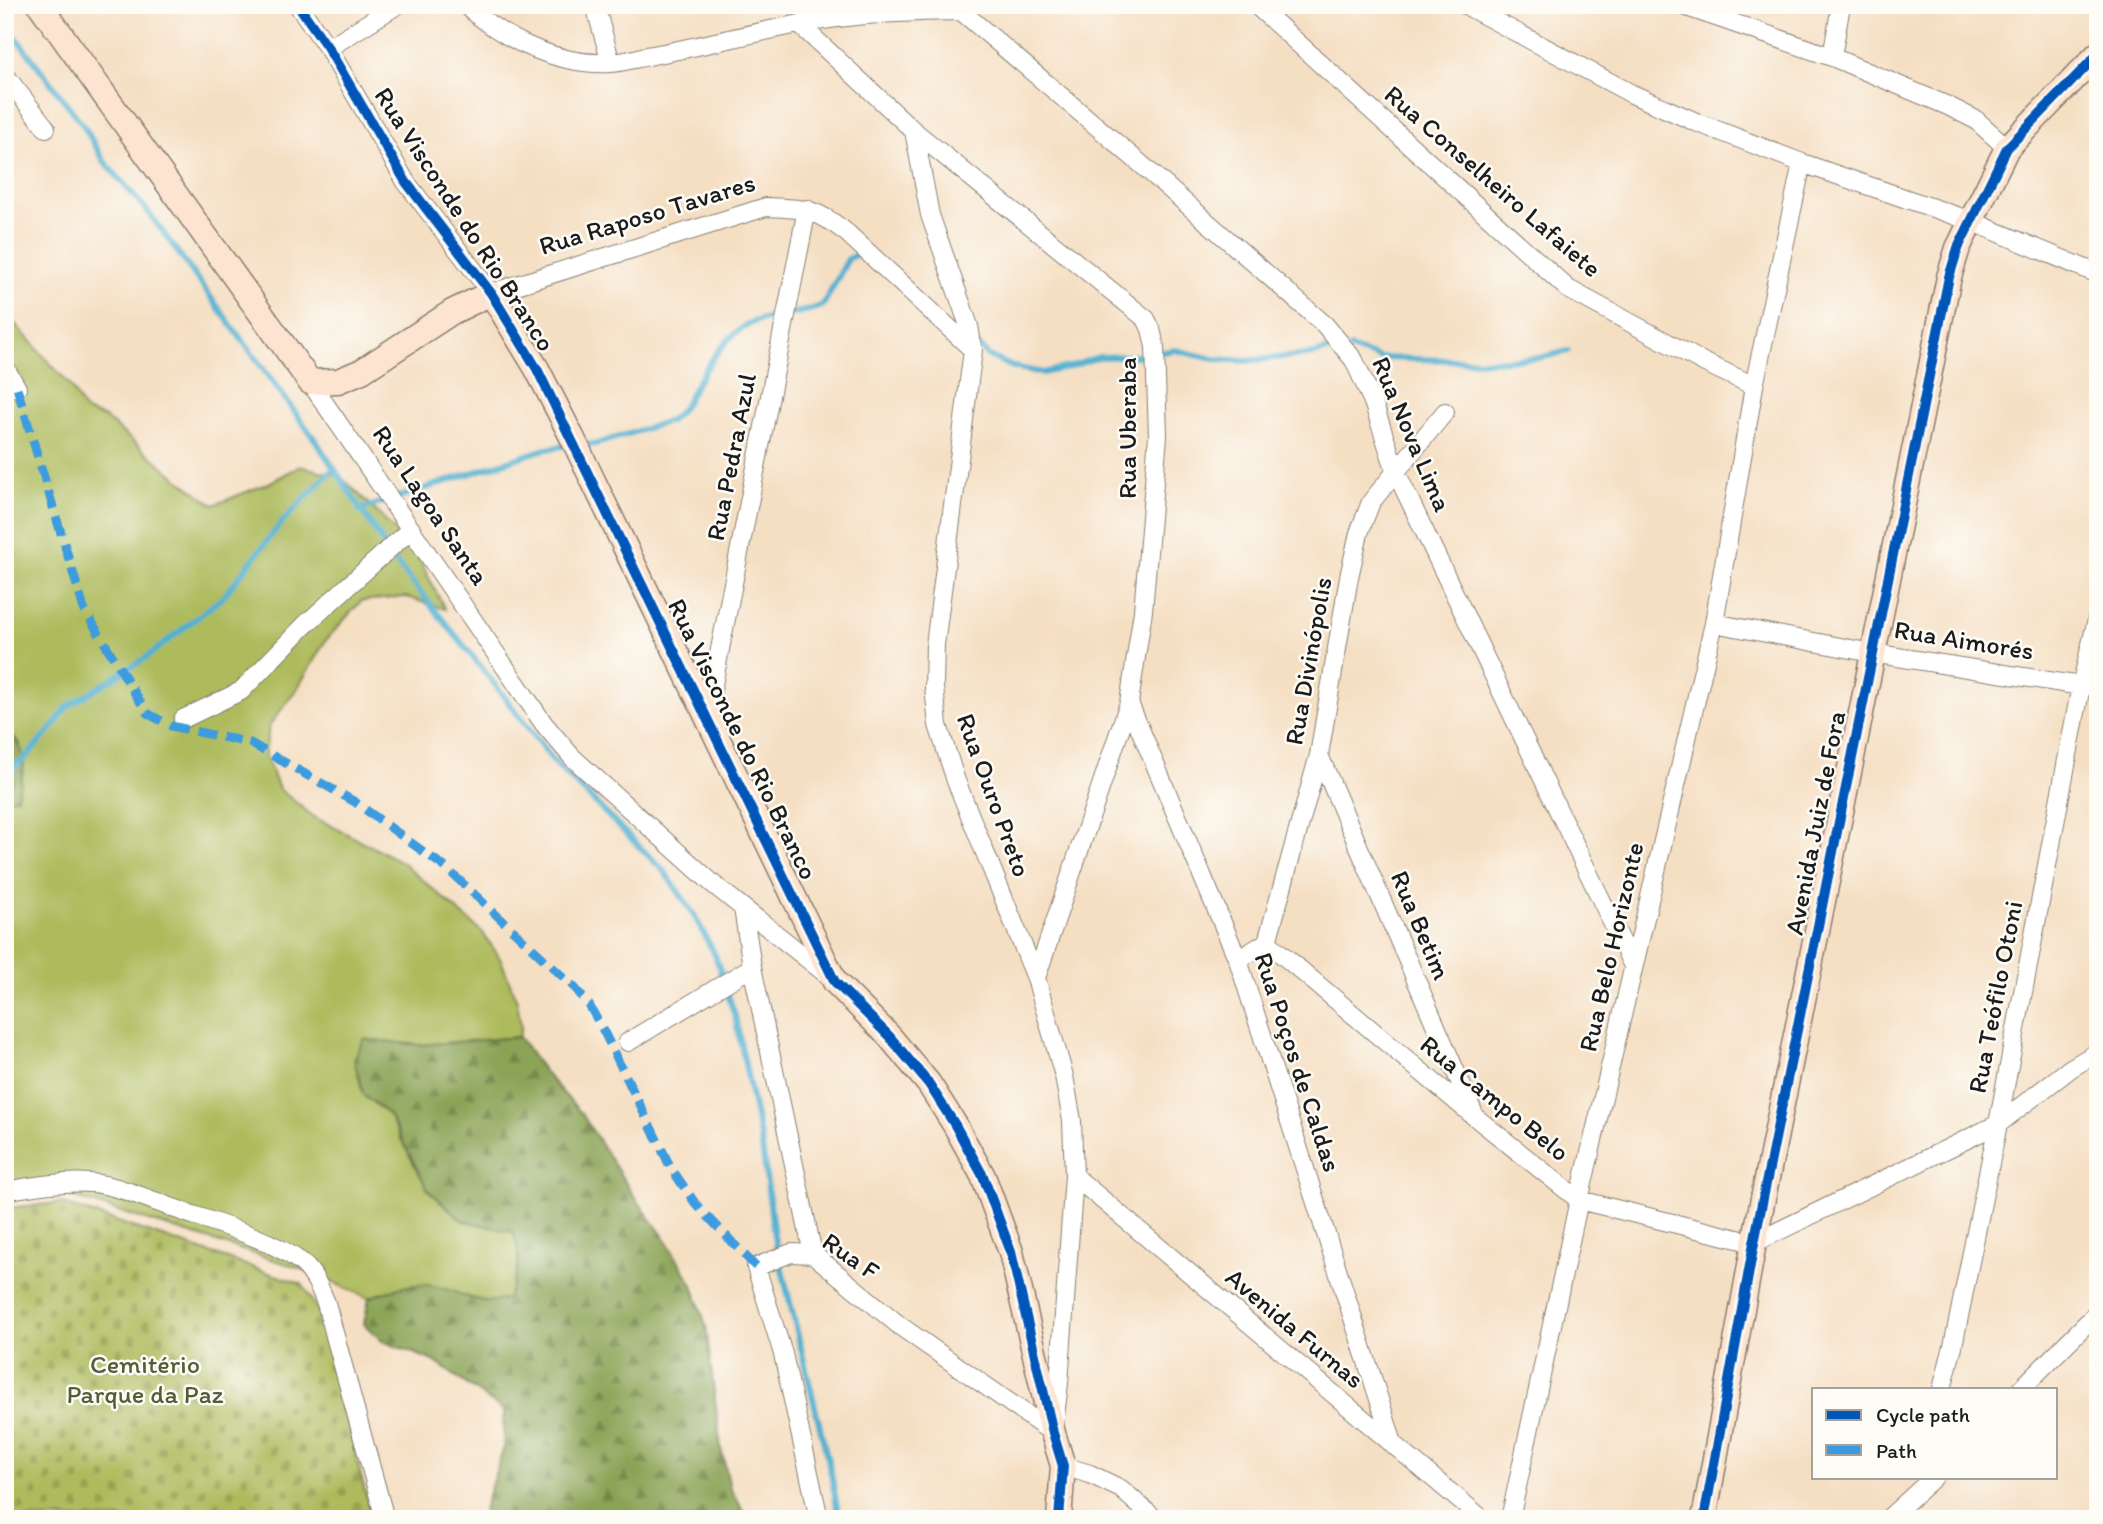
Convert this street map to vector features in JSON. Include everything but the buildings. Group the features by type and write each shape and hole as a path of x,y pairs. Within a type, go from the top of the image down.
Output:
{"street":[{"name":"Rua Lagoa Santa","path":"40,5 310,382 544,724 572,757 743,908 835,982"},
{"name":"Rua Visconde do Rio Branco","path":"298,5 328,48 406,181 491,293 537,369 835,982 889,1036 929,1084 983,1176 1011,1252 1052,1433 1063,1466 1059,1519"},
{"path":"328,48 397,5"},
{"path":"466,5 481,20 532,48 575,61 611,63 709,45 799,24 869,13 956,8"},
{"path":"595,5 611,63"},
{"name":"Rua Conselheiro Lafaiete","path":"1255,5 1569,289 1703,362 1754,386"},
{"path":"1465,5 1632,94 1802,163 1971,221 2098,274"},
{"path":"1681,5 1832,57 1976,120 2007,148"},
{"path":"1832,57 1841,5"},
{"name":"Rua Nova Lima","path":"956,8 1142,164 1325,325 1354,360 1373,402 1396,472 1633,966"},
{"name":"Rua Uberaba","path":"799,24 914,131 1146,319 1152,328 1158,436 1143,611 1129,703 1036,978"},
{"name":"Avenida Juiz de Fora","path":"1704,1519 1754,1243 1949,277 1958,248 2007,148 2098,54"},
{"path":"5,75 46,128"},
{"name":"Rua Ouro Preto","path":"914,131 930,215 969,326 973,351 935,645 934,687 938,725 956,781 1036,978 1064,1076 1073,1121 1074,1176 1059,1382 1052,1433"},
{"name":"Rua Belo Horizonte","path":"1510,1519 1579,1200 1714,623 1754,386 1802,163"},
{"name":"Rua Raposo Tavares","path":"310,382 338,381 362,371 452,312 491,293 766,207 807,209 828,218 973,351"},
{"name":"Rua Pedra Azul","path":"707,715 807,209"},
{"path":"5,368 17,388"},
{"name":"Rua Divinópolis","path":"1267,942 1319,755 1359,533 1371,502 1445,412"},
{"path":"183,719 241,691 305,625 411,529"},
{"name":"Rua Teófilo Otoni","path":"1942,1388 2089,685 2098,615"},
{"name":"Rua Aimorés","path":"1714,623 1872,653 2089,685"},
{"name":"Rua Poços de Caldas","path":"1129,703 1238,960 1394,1446"},
{"name":"Rua Betim","path":"1319,755 1475,1117"},
{"path":"743,908 752,967 813,1254"},
{"path":"1238,960 1267,942"},
{"name":"Rua Campo Belo","path":"1267,942 1475,1117 1579,1200 1754,1243"},
{"path":"628,1042 752,967"},
{"path":"1754,1243 1998,1124 2071,1068 2098,1052"},
{"name":"Avenida Furnas","path":"1074,1176 1482,1519"},
{"path":"5,1191 43,1184 93,1182 250,1236 302,1263 317,1281 326,1303 386,1519"},
{"name":"Rua F","path":"819,1519 783,1354 756,1267 791,1253 813,1254 900,1326 1052,1433"},
{"path":"2022,1388 2098,1312"},
{"path":"1063,1466 1090,1474 1121,1489 1154,1519"},
{"path":"1914,1496 1919,1478"},
{"path":"1888,1519 1933,1478"}],"green space":[{"path":"5,313 69,384 85,411 105,418 214,505 271,482 300,466 340,476 416,553 445,609 406,597 361,601 326,640 297,689 269,726 265,755 279,789 314,817 402,862 482,932 501,960 517,1001 521,1026 519,1037 419,1045 365,1039 363,1094 389,1115 416,1168 462,1220 513,1232 518,1250 518,1266 507,1299 488,1303 462,1296 398,1288 369,1298 297,1267 63,1194 5,1194 5,800 17,797 20,743 5,730"},
{"path":"5,730 14,738 24,760 17,797 5,800"},
{"path":"519,1037 546,1074 582,1114 693,1285 706,1326 721,1448 730,1488 748,1519 484,1519 483,1510 503,1450 504,1411 434,1361 382,1341 364,1324 369,1298 405,1286 439,1287 483,1301 507,1299 516,1274 518,1250 513,1232 462,1220 428,1190 389,1115 363,1094 354,1059 364,1039 419,1045"},
{"name":"Cemitério Parque da Paz","path":"61,1203 302,1284 319,1312 372,1519 5,1519 5,1208"}],"waterway":[{"path":"5,23 83,125 104,161 149,213 316,441 395,561 554,762 664,871 693,913 715,955 735,1016 762,1146 774,1236 831,1473 839,1519"},
{"path":"582,445 596,444 670,421 678,414 700,378 736,332 752,322 823,305 848,259 864,250"},
{"path":"976,344 989,356 1013,367 1043,373 1099,357 1137,356 1175,350 1214,359 1246,361 1315,354 1340,346"},
{"path":"1350,348 1380,358 1490,361 1539,358 1568,351"},
{"path":"359,510 542,450 568,445"},
{"path":"5,775 25,758 67,707 147,657 223,597 282,522 333,469"}],"marked path":[{"path":"17,388 84,609 147,713 171,726 250,743 355,802 446,868 575,988 589,1005 671,1168 695,1203 756,1267"}],"cycle path":[{"path":"298,5 328,48 406,182 491,293 537,369 835,982 889,1036 929,1084 983,1176 1011,1252 1063,1466 1059,1519"},
{"path":"1704,1519 1754,1243 1949,277 1958,248 2007,148 2098,54"}]}
